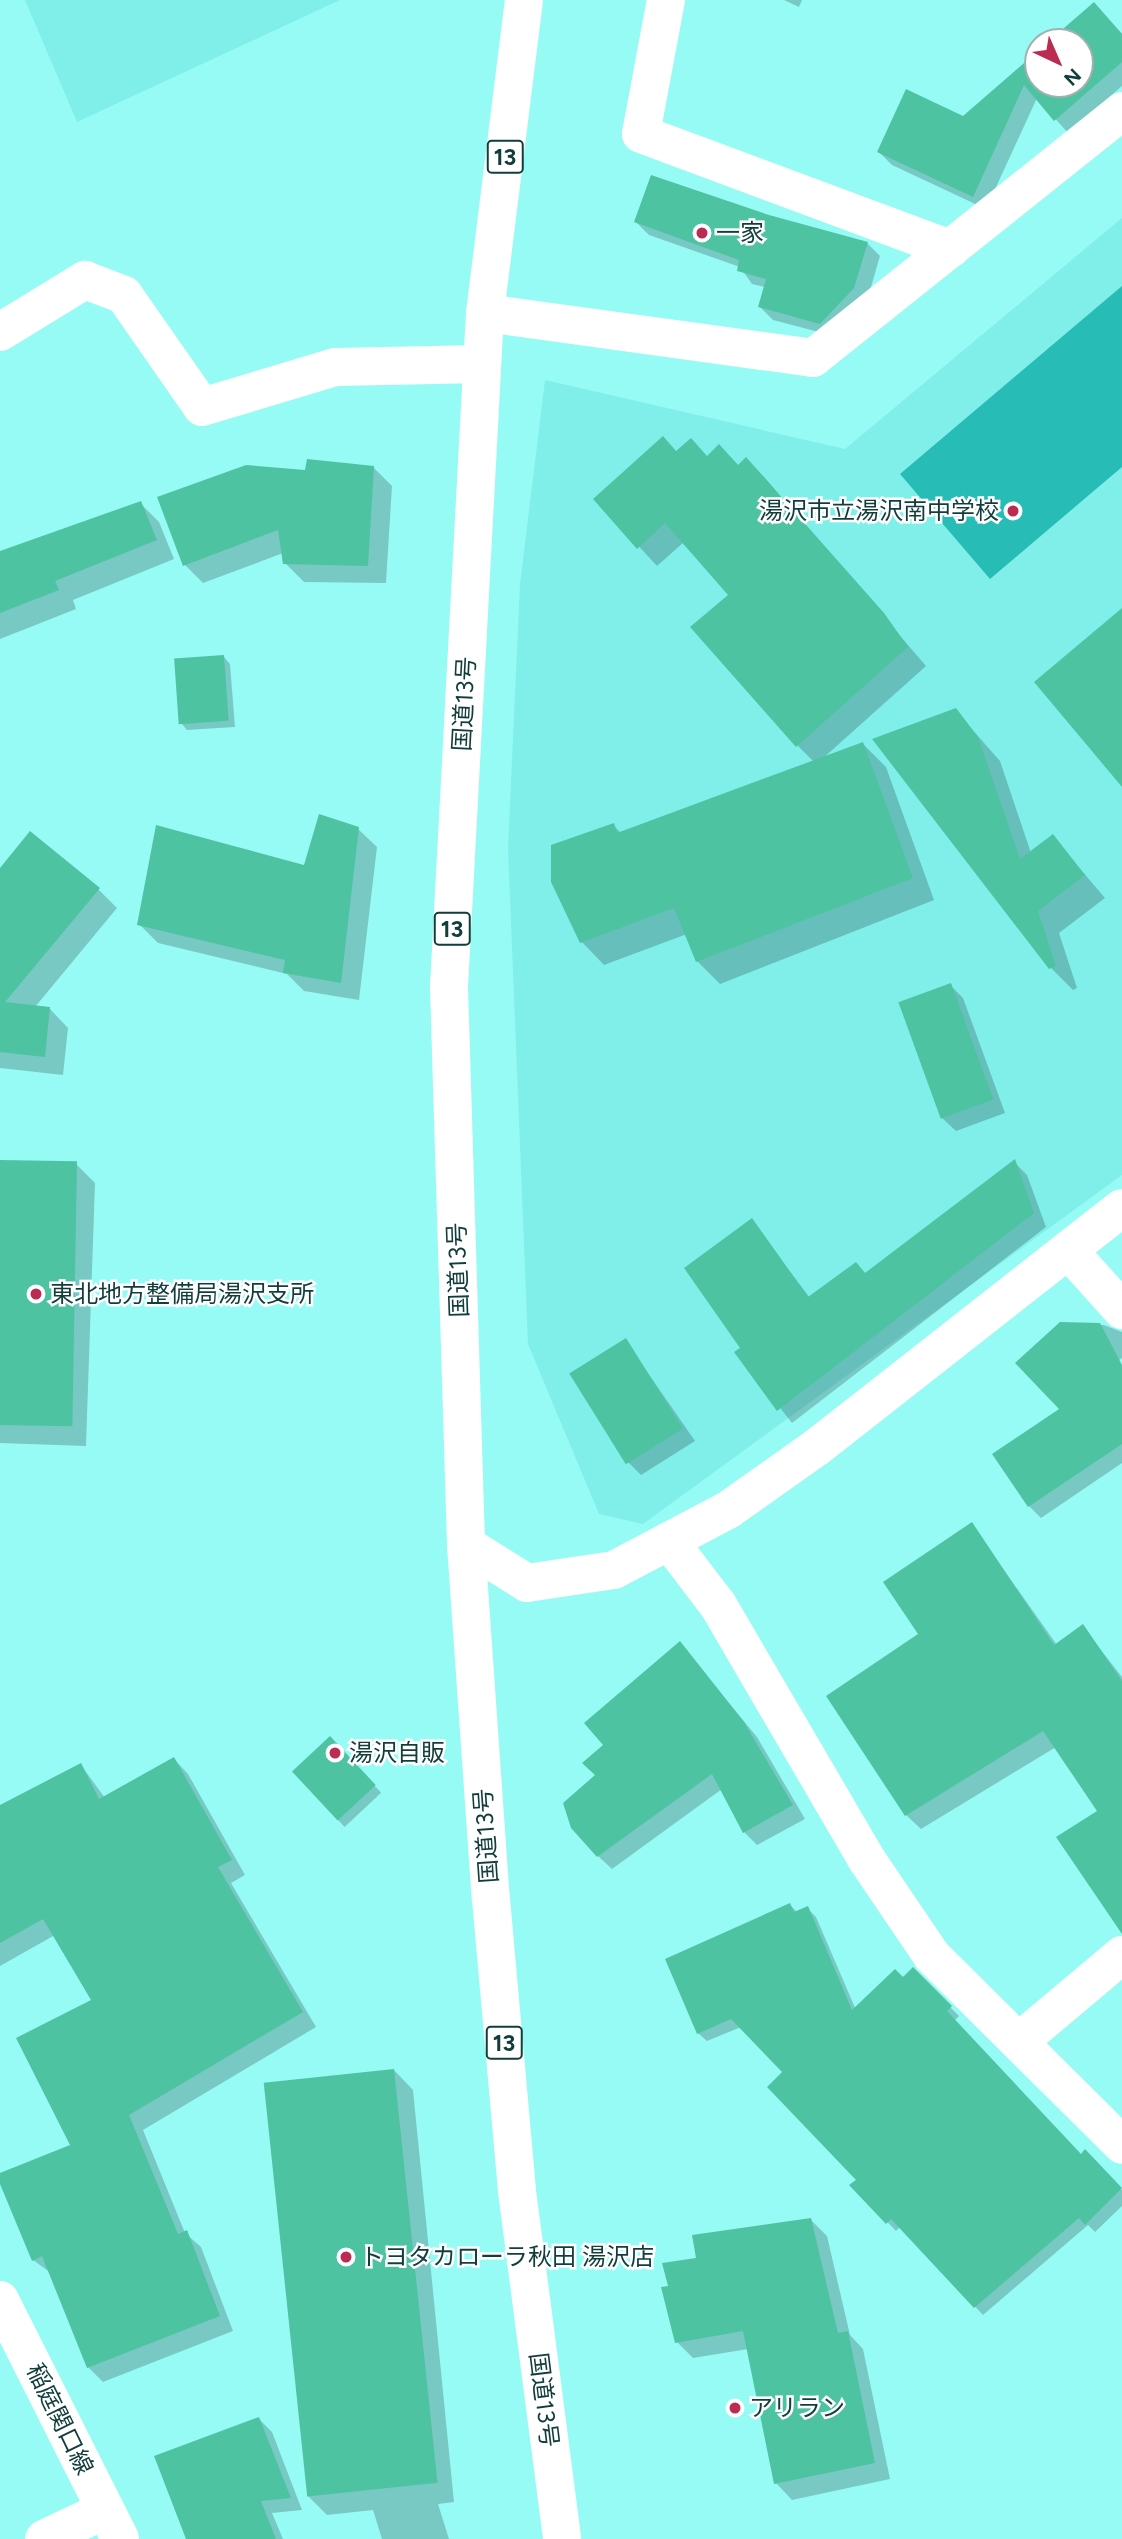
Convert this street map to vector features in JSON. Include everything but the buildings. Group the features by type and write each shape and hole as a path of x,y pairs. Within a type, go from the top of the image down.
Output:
{"main road":[{"name":"国道13号","path":"524,0 481,364 449,987 466,1545 491,1899 517,2191 562,2539"},
{"path":"666,0 641,134 950,248"},
{"path":"485,313 813,358 1122,111"},
{"path":"0,332 85,280 124,295 202,407 335,367 481,364"},
{"path":"466,1545 527,1583 614,1570 728,1510 817,1447 1122,1208"},
{"path":"1068,1250 1122,1310"},
{"path":"668,1541 718,1605 865,1857 932,1956 1021,2040 1122,2145"},
{"path":"1021,2040 1122,1955"},
{"name":"稲庭関口線","path":"0,2300 112,2524"},
{"path":"44,2539 112,2524"}],"shaded area":[{"path":"25,0 340,0 77,122"},
{"path":"1122,218 1122,1175 643,1524 599,1514 528,1344 508,848 520,584 545,380 845,449"},
{"path":"1122,286 1122,467 990,579 900,474"}],"place":[{"name":"一家","path":"702,233"},
{"name":"湯沢市立湯沢南中学校","path":"1013,511"},
{"name":"東北地方整備局湯沢支所","path":"36,1294"},
{"name":"湯沢自販","path":"335,1753"},
{"name":"トヨタカローラ秋田 湯沢店","path":"346,2257"},
{"name":"アリラン","path":"735,2408"}]}
